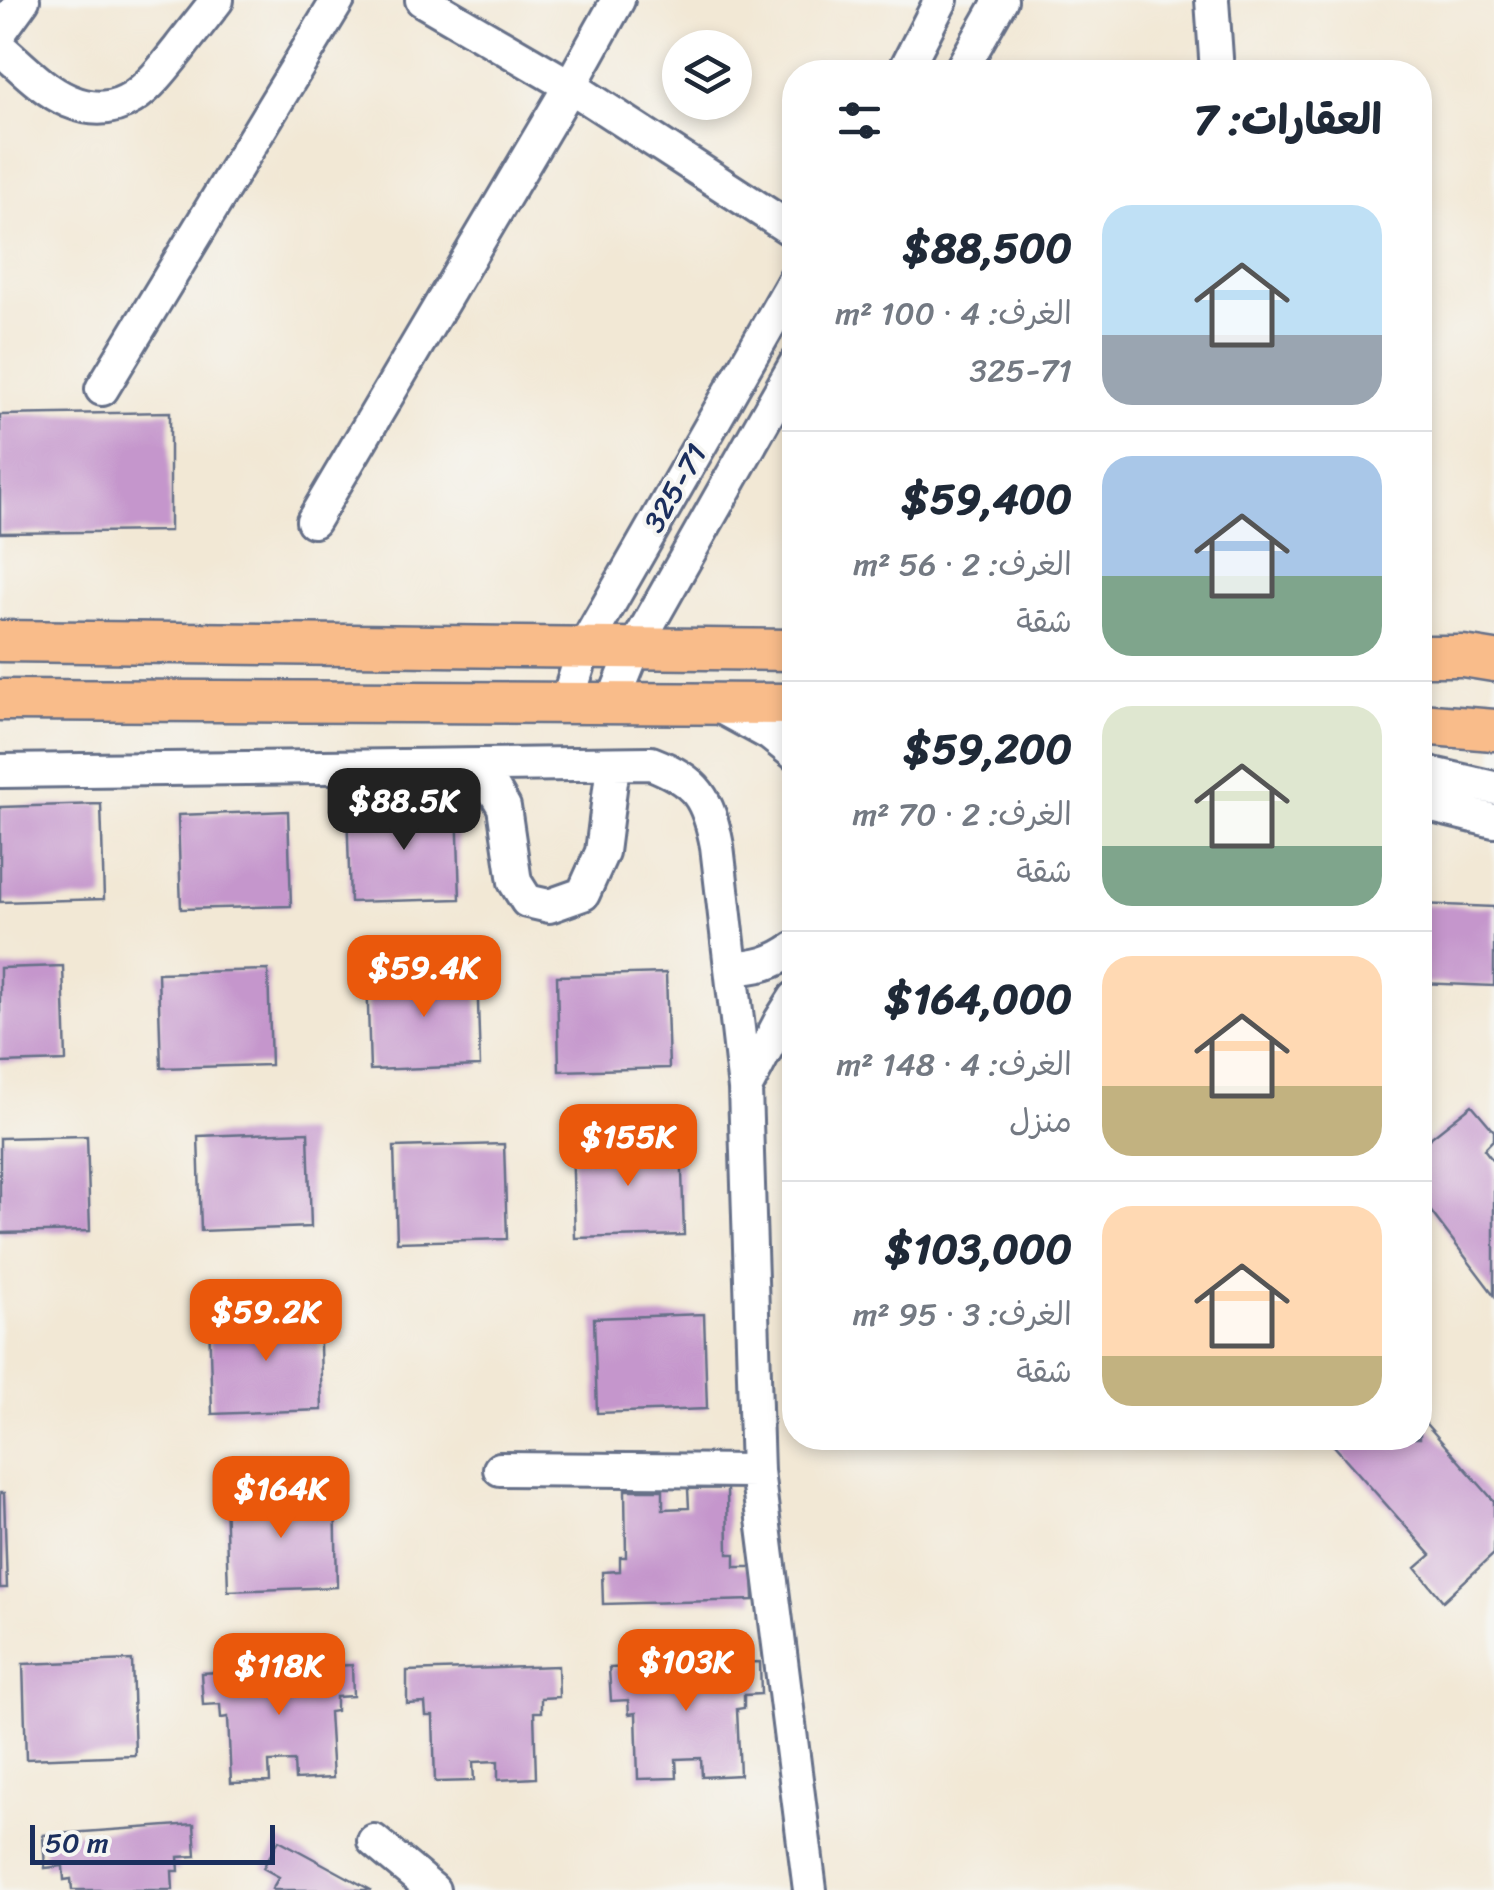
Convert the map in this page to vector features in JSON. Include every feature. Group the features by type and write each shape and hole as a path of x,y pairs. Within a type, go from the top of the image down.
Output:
{"main road":[{"path":"0,641 782,650"},
{"path":"1432,656 1494,661"},
{"path":"0,700 782,704"},
{"path":"1432,724 1494,730"}],"street":[{"path":"0,32 22,0"},
{"path":"0,48 67,100 95,108 115,106 134,98 152,83 217,0"},
{"path":"102,389 338,0"},
{"path":"422,0 570,86 782,224"},
{"path":"313,521 618,0"},
{"path":"910,60 941,0"},
{"path":"967,60 1001,0"},
{"path":"1212,0 1216,60"},
{"name":"325-71","path":"567,702 584,648 782,302"},
{"name":"325-71","path":"613,702 635,648 782,388"},
{"path":"712,702 782,744"},
{"path":"0,771 651,764 678,774 698,793 712,818 745,1089 757,1471 799,1885"},
{"path":"476,766 504,806 515,882 528,900 549,906 584,894 602,852 613,765"},
{"path":"1432,774 1494,788"},
{"path":"1432,806 1494,822"},
{"path":"731,968 754,968 782,958"},
{"path":"745,1089 782,1018"},
{"path":"500,1468 757,1471"},
{"path":"374,1842 433,1890"}],"building":[{"path":"170,412 170,531 0,533 0,415"},
{"path":"101,804 104,899 0,902 0,807"},
{"path":"457,804 460,899 350,902 347,807"},
{"path":"288,811 291,906 181,909 178,815"},
{"path":"1432,904 1494,907 1494,986 1432,983"},
{"path":"63,966 66,1061 0,1063 0,968"},
{"path":"268,970 271,1065 161,1068 158,973"},
{"path":"477,971 480,1066 370,1070 367,975"},
{"path":"666,973 669,1068 559,1071 557,976"},
{"path":"1472,1105 1494,1131 1494,1139 1484,1149 1494,1162 1494,1295 1432,1213 1432,1137"},
{"path":"308,1132 311,1227 201,1231 198,1136"},
{"path":"87,1136 90,1231 0,1233 0,1138"},
{"path":"681,1140 684,1235 575,1238 572,1143"},
{"path":"504,1144 507,1239 397,1242 394,1147"},
{"path":"704,1314 707,1409 597,1413 594,1318"},
{"path":"319,1315 322,1410 212,1414 209,1319"},
{"path":"1432,1431 1494,1501 1494,1554 1443,1601 1416,1568 1431,1555 1338,1450 1432,1450"},
{"path":"727,1488 728,1554 735,1554 735,1567 753,1567 754,1600 603,1604 602,1572 620,1571 620,1557 626,1557 625,1490 663,1490 663,1509 689,1508 688,1489"},
{"path":"335,1492 337,1587 228,1591 225,1496"},
{"path":"0,1493 4,1493 7,1588 0,1588"},
{"path":"132,1660 135,1755 26,1759 23,1664"},
{"path":"760,1662 761,1694 744,1695 744,1708 737,1709 740,1775 702,1777 701,1758 676,1759 677,1778 638,1779 636,1713 629,1714 628,1700 611,1701 609,1668"},
{"path":"352,1665 353,1696 336,1697 336,1711 329,1712 333,1778 295,1780 294,1761 269,1762 270,1782 231,1783 228,1717 221,1718 220,1704 203,1705 201,1673"},
{"path":"558,1666 559,1697 541,1698 541,1712 534,1712 536,1778 498,1780 498,1761 473,1762 474,1781 435,1782 433,1716 426,1716 425,1703 407,1704 407,1671"},
{"path":"194,1824 196,1856 178,1857 179,1871 172,1871 173,1890 72,1890 71,1879 64,1880 63,1866 45,1868 43,1835"},
{"path":"279,1840 371,1890 272,1889 279,1877 263,1868"}]}
